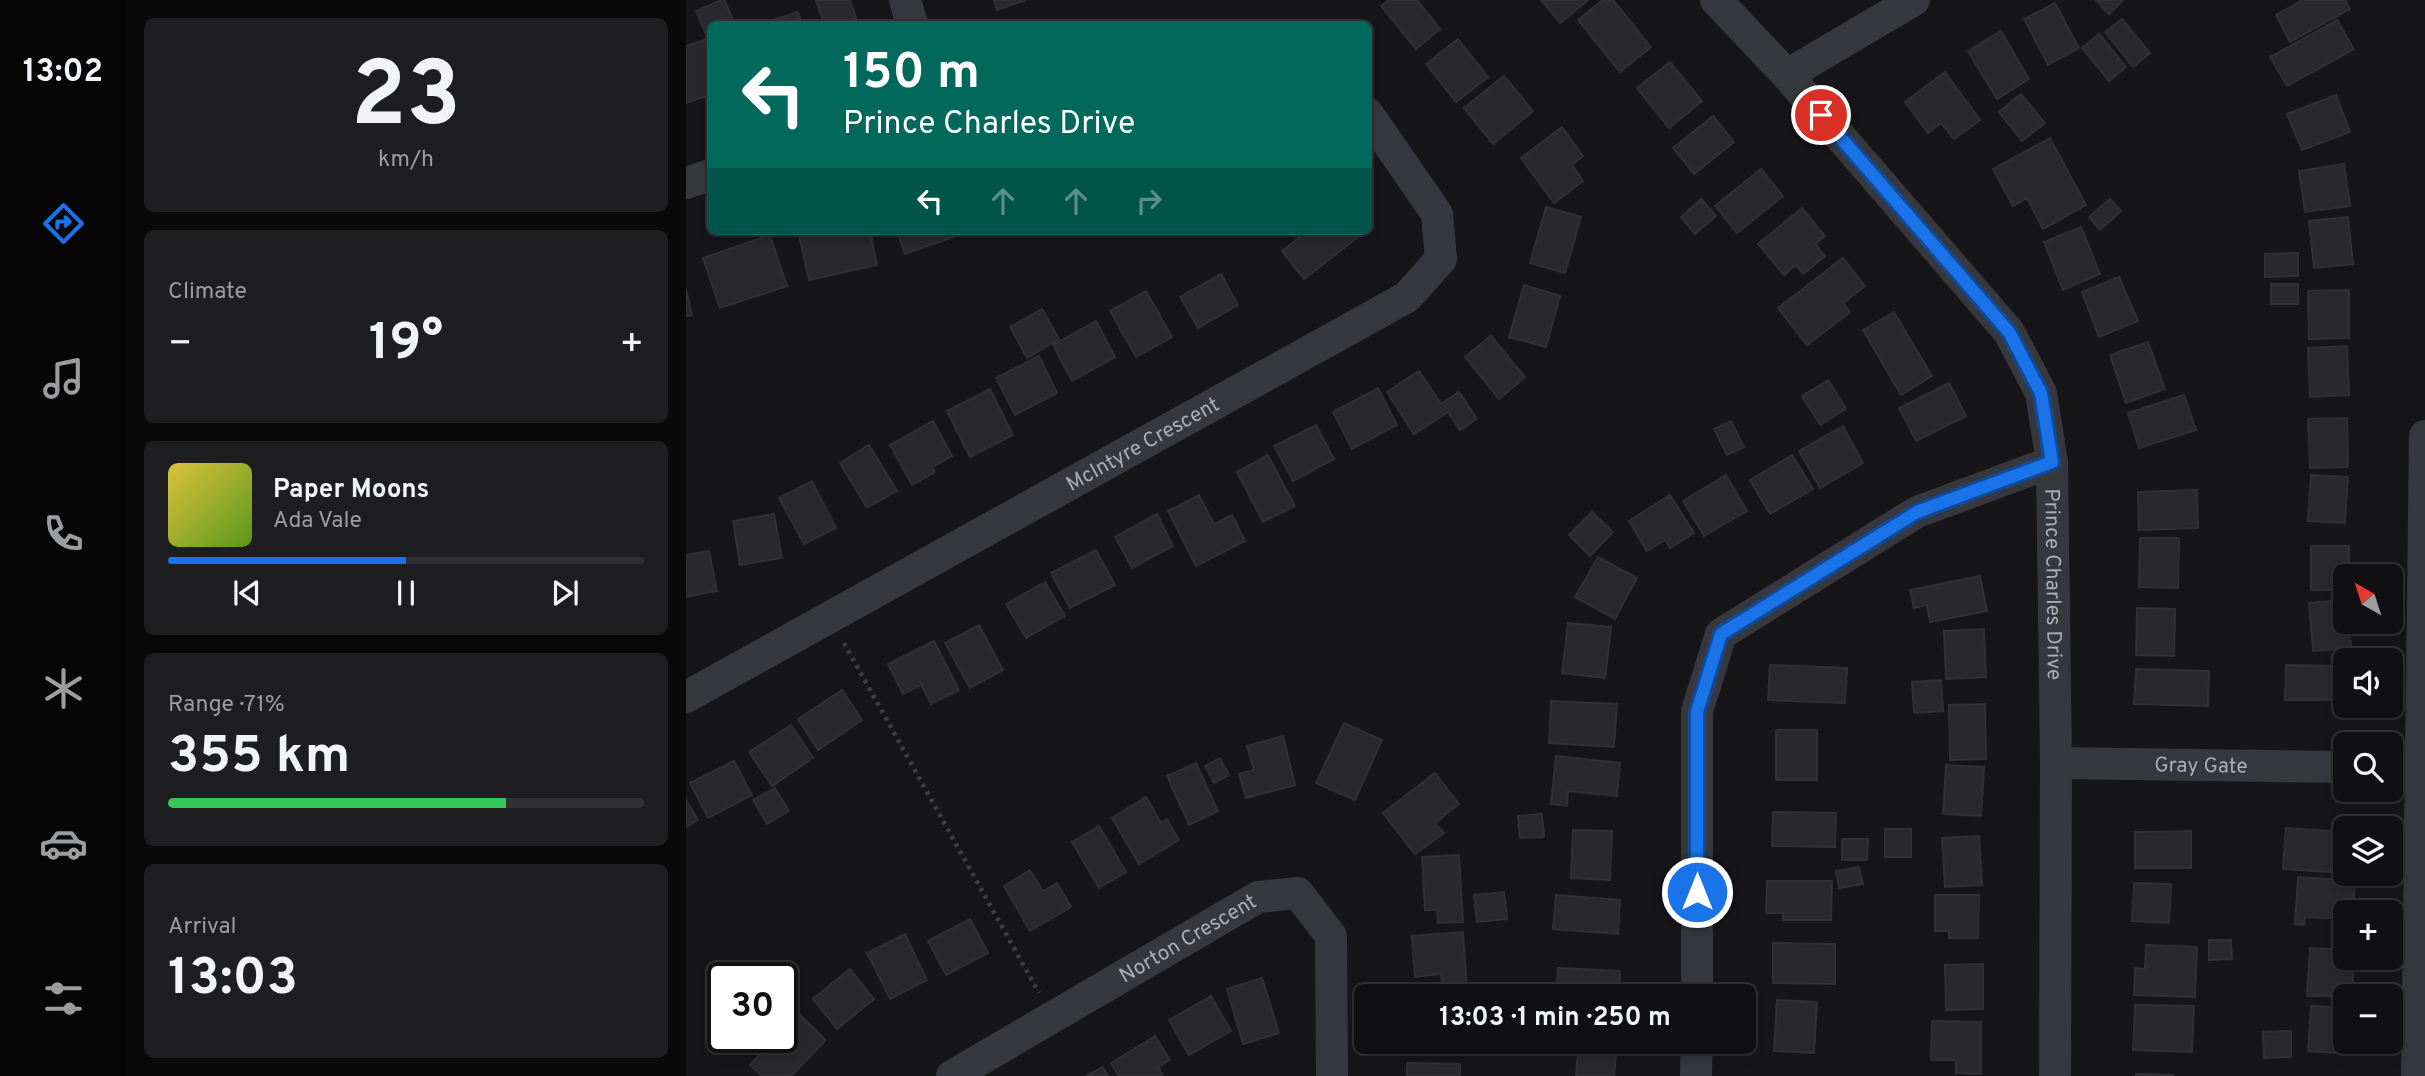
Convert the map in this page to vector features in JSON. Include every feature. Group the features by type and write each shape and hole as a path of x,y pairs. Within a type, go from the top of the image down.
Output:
{"street":[{"path":"905,0 911,21"},
{"name":"Prince Charles Drive","path":"1716,0 1787,75 2009,332 2041,393 2052,462 2056,763 2055,1076"},
{"path":"1787,75 1914,0"},
{"name":"McIntyre Crescent","path":"686,697 1407,297 1441,259 1437,214 1372,120"},
{"path":"686,183 707,176"},
{"path":"2417,1076 2412,768 2425,436"},
{"path":"1696,984 1697,712 1721,634 1917,512 2052,462"},
{"name":"Gray Gate","path":"2056,763 2333,767"},
{"name":"Norton Crescent","path":"952,1076 1258,897 1298,893 1331,936 1332,1076"},
{"path":"1696,1054 1696,1076"}],"path":[{"path":"830,617 1053,1017"}],"building":[{"path":"724,0 734,21 707,21 707,37 696,11"},
{"path":"816,0 850,0 857,21 823,21"},
{"path":"994,0 1026,0 997,10"},
{"path":"1389,0 1417,0 1440,29 1416,49 1381,6"},
{"path":"1541,0 1588,0 1560,23"},
{"path":"1603,0 1613,0 1651,47 1620,72 1578,20"},
{"path":"2096,0 2123,0 2109,14"},
{"path":"2303,0 2345,0 2350,9 2290,42 2276,15"},
{"path":"2055,3 2079,48 2048,65 2024,19"},
{"path":"798,12 801,21 770,21"},
{"path":"2122,19 2150,53 2133,67 2105,32"},
{"path":"2337,20 2354,49 2287,86 2270,57"},
{"path":"2001,31 2029,79 1997,99 1968,51"},
{"path":"2099,34 2126,67 2109,81 2082,48"},
{"path":"707,39 707,96 686,103 686,46"},
{"path":"1458,39 1488,77 1456,102 1426,64"},
{"path":"1670,62 1702,101 1669,128 1637,88"},
{"path":"1945,72 1980,120 1954,139 1941,123 1928,133 1905,102"},
{"path":"1504,76 1533,111 1493,144 1464,108"},
{"path":"2021,94 2045,123 2022,141 1999,112"},
{"path":"2336,95 2350,132 2302,150 2287,114"},
{"path":"1713,116 1734,142 1694,174 1673,148"},
{"path":"1562,127 1583,156 1572,165 1583,181 1554,203 1521,158"},
{"path":"2050,138 2086,205 2043,229 2027,198 2013,206 1993,169"},
{"path":"2344,164 2350,206 2305,212 2299,171"},
{"path":"1761,169 1783,196 1737,233 1715,206"},
{"path":"1701,199 1716,216 1695,234 1681,217"},
{"path":"2110,199 2121,211 2100,230 2089,217"},
{"path":"1546,207 1581,217 1565,273 1530,263"},
{"path":"1802,208 1825,236 1815,244 1825,256 1803,274 1796,265 1784,275 1758,244"},
{"path":"2348,217 2353,264 2314,268 2309,221"},
{"path":"2081,227 2100,274 2063,290 2044,242"},
{"path":"770,235 787,286 720,308 703,258"},
{"path":"799,235 871,235 877,265 809,280"},
{"path":"898,235 959,235 905,254"},
{"path":"1303,235 1361,235 1304,279 1282,251"},
{"path":"2298,253 2298,276 2265,277 2265,254"},
{"path":"1843,258 1865,286 1843,303 1850,312 1807,345 1778,308"},
{"path":"1221,274 1238,305 1198,328 1180,297"},
{"path":"2119,277 2138,321 2099,337 2082,292"},
{"path":"2271,284 2298,284 2298,304 2271,304"},
{"path":"1524,285 1560,296 1546,347 1509,337"},
{"path":"686,289 692,315 686,316"},
{"path":"2349,290 2349,338 2309,339 2308,291"},
{"path":"1146,291 1172,337 1136,357 1110,311"},
{"path":"1042,309 1059,339 1027,358 1010,327"},
{"path":"1894,312 1932,376 1901,395 1863,330"},
{"path":"1096,321 1115,357 1072,381 1053,345"},
{"path":"1491,336 1525,377 1499,399 1465,357"},
{"path":"2148,342 2165,389 2126,403 2110,355"},
{"path":"2347,346 2349,395 2310,397 2308,348"},
{"path":"1039,356 1057,393 1015,415 996,378"},
{"path":"1419,371 1441,404 1459,392 1477,419 1460,430 1448,412 1414,434 1387,392"},
{"path":"1828,380 1846,409 1820,425 1802,396"},
{"path":"1949,383 1966,416 1916,441 1899,408"},
{"path":"1378,388 1397,425 1352,449 1333,412"},
{"path":"990,389 1013,435 970,457 947,411"},
{"path":"2184,395 2196,430 2139,448 2128,413"},
{"path":"2347,418 2348,467 2310,468 2308,419"},
{"path":"933,421 952,456 933,467 935,472 912,485 890,445"},
{"path":"1731,421 1744,447 1727,455 1714,429"},
{"path":"1316,425 1334,459 1293,481 1274,446"},
{"path":"1843,426 1863,463 1820,488 1799,451"},
{"path":"869,445 897,491 867,508 840,463"},
{"path":"1268,455 1295,506 1263,522 1237,472"},
{"path":"1792,455 1813,489 1770,514 1750,480"},
{"path":"1726,475 1747,511 1704,536 1683,501"},
{"path":"2311,475 2348,477 2345,523 2308,521"},
{"path":"812,481 836,528 804,544 779,498"},
{"path":"2197,490 2198,528 2139,530 2138,492"},
{"path":"1199,495 1214,524 1232,515 1245,541 1196,566 1168,511"},
{"path":"1670,495 1694,533 1670,548 1665,540 1647,551 1629,521"},
{"path":"1592,512 1613,532 1590,556 1569,535"},
{"path":"774,514 782,558 740,565 733,521"},
{"path":"1157,514 1173,546 1132,568 1115,537"},
{"path":"2140,538 2179,538 2178,588 2139,587"},
{"path":"2311,546 2349,546 2349,564 2333,564 2333,590 2311,590"},
{"path":"1096,550 1115,585 1070,608 1051,573"},
{"path":"709,551 717,591 686,597 686,555"},
{"path":"1598,557 1637,578 1615,619 1575,597"},
{"path":"1980,576 1987,611 1930,622 1927,605 1914,608 1910,590"},
{"path":"1045,582 1065,616 1026,638 1006,604"},
{"path":"2333,601 2333,634 2350,634 2351,648 2313,651 2309,603"},
{"path":"2137,608 2175,609 2174,656 2136,655"},
{"path":"1568,623 1611,627 1605,678 1562,673"},
{"path":"979,625 1003,670 970,688 945,643"},
{"path":"1984,629 1986,677 1946,679 1944,631"},
{"path":"934,641 959,690 931,704 921,685 903,694 888,664"},
{"path":"1770,665 1847,668 1845,703 1768,700"},
{"path":"2286,665 2333,666 2333,700 2285,700"},
{"path":"2136,669 2209,671 2208,706 2134,704"},
{"path":"1941,680 1943,711 1914,713 1912,682"},
{"path":"842,690 862,720 818,750 798,719"},
{"path":"1551,701 1617,704 1614,747 1549,743"},
{"path":"1985,704 1986,759 1950,760 1949,705"},
{"path":"1344,723 1382,740 1355,800 1316,783"},
{"path":"791,725 813,758 772,786 749,752"},
{"path":"1776,730 1817,730 1817,780 1776,780"},
{"path":"1283,736 1295,785 1246,798 1239,774 1254,770 1247,746"},
{"path":"1556,756 1620,763 1617,796 1568,791 1567,806 1551,804"},
{"path":"1220,758 1229,775 1214,783 1205,766"},
{"path":"734,761 752,795 708,818 690,783"},
{"path":"1196,763 1218,811 1189,825 1167,776"},
{"path":"1946,765 1984,767 1981,816 1943,814"},
{"path":"1435,773 1459,804 1435,823 1444,833 1415,854 1383,813"},
{"path":"775,788 789,811 767,824 753,800"},
{"path":"1146,797 1161,823 1167,819 1179,840 1139,864 1112,818"},
{"path":"686,800 698,820 686,827"},
{"path":"1773,812 1836,813 1835,847 1772,846"},
{"path":"1542,814 1544,837 1520,838 1518,816"},
{"path":"1099,826 1126,872 1099,888 1072,842"},
{"path":"2286,828 2333,831 2333,872 2283,869"},
{"path":"1885,829 1911,829 1911,857 1885,857"},
{"path":"1573,830 1612,831 1610,880 1571,878"},
{"path":"2191,831 2191,868 2135,868 2135,832"},
{"path":"1979,836 1982,885 1945,887 1942,838"},
{"path":"1842,839 1868,839 1867,860 1842,860"},
{"path":"1459,855 1463,922 1438,923 1437,910 1425,910 1422,857"},
{"path":"1859,867 1863,884 1839,888 1836,871"},
{"path":"1030,870 1043,891 1057,883 1071,907 1030,931 1004,886"},
{"path":"2298,877 2333,879 2333,886 2355,886 2354,900 2333,900 2333,918 2305,917 2304,925 2295,924"},
{"path":"1767,881 1832,881 1831,920 1783,920 1783,913 1766,913"},
{"path":"2134,883 2171,884 2169,923 2132,921"},
{"path":"1504,892 1507,919 1477,922 1474,895"},
{"path":"1556,895 1620,900 1618,934 1553,929"},
{"path":"1935,895 1979,895 1978,938 1949,938 1949,931 1935,931"},
{"path":"970,919 988,953 946,975 928,941"},
{"path":"1463,932 1466,984 1442,984 1441,974 1415,977 1412,936"},
{"path":"905,934 927,980 890,999 867,953"},
{"path":"2209,940 2231,940 2232,959 2209,960"},
{"path":"1773,943 1835,944 1835,984 1773,983"},
{"path":"2146,945 2197,947 2195,997 2134,995 2135,968 2145,969"},
{"path":"2310,948 2333,949 2333,970 2353,970 2353,984 2333,984 2333,996 2307,996"},
{"path":"1983,964 1983,1009 1946,1010 1945,965"},
{"path":"1558,968 1620,971 1619,984 1557,984"},
{"path":"850,969 874,999 837,1029 813,999"},
{"path":"1262,978 1279,1033 1243,1044 1227,989"},
{"path":"1211,996 1231,1031 1189,1055 1169,1020"},
{"path":"1777,1000 1817,1002 1814,1053 1774,1051"},
{"path":"2135,1005 2194,1006 2192,1052 2133,1050"},
{"path":"2311,1006 2333,1007 2333,1053 2308,1051"},
{"path":"798,1015 826,1040 791,1076 762,1076 750,1065 762,1053 798,1053"},
{"path":"1932,1021 1981,1022 1981,1074 1956,1073 1956,1060 1931,1060"},
{"path":"2291,1031 2291,1057 2264,1058 2263,1032"},
{"path":"1155,1036 1170,1060 1158,1067 1163,1076 1119,1076 1111,1063"},
{"path":"1578,1054 1616,1054 1614,1076 1576,1076"},
{"path":"1407,1063 1460,1064 1460,1076 1407,1076"},
{"path":"1103,1067 1108,1076 1086,1076"},
{"path":"2173,1075 2173,1076 2136,1076"}],"route":[{"path":"1697,892 1697,712 1721,634 1917,512 2052,462 2041,393 2009,332 1821,115"}]}
